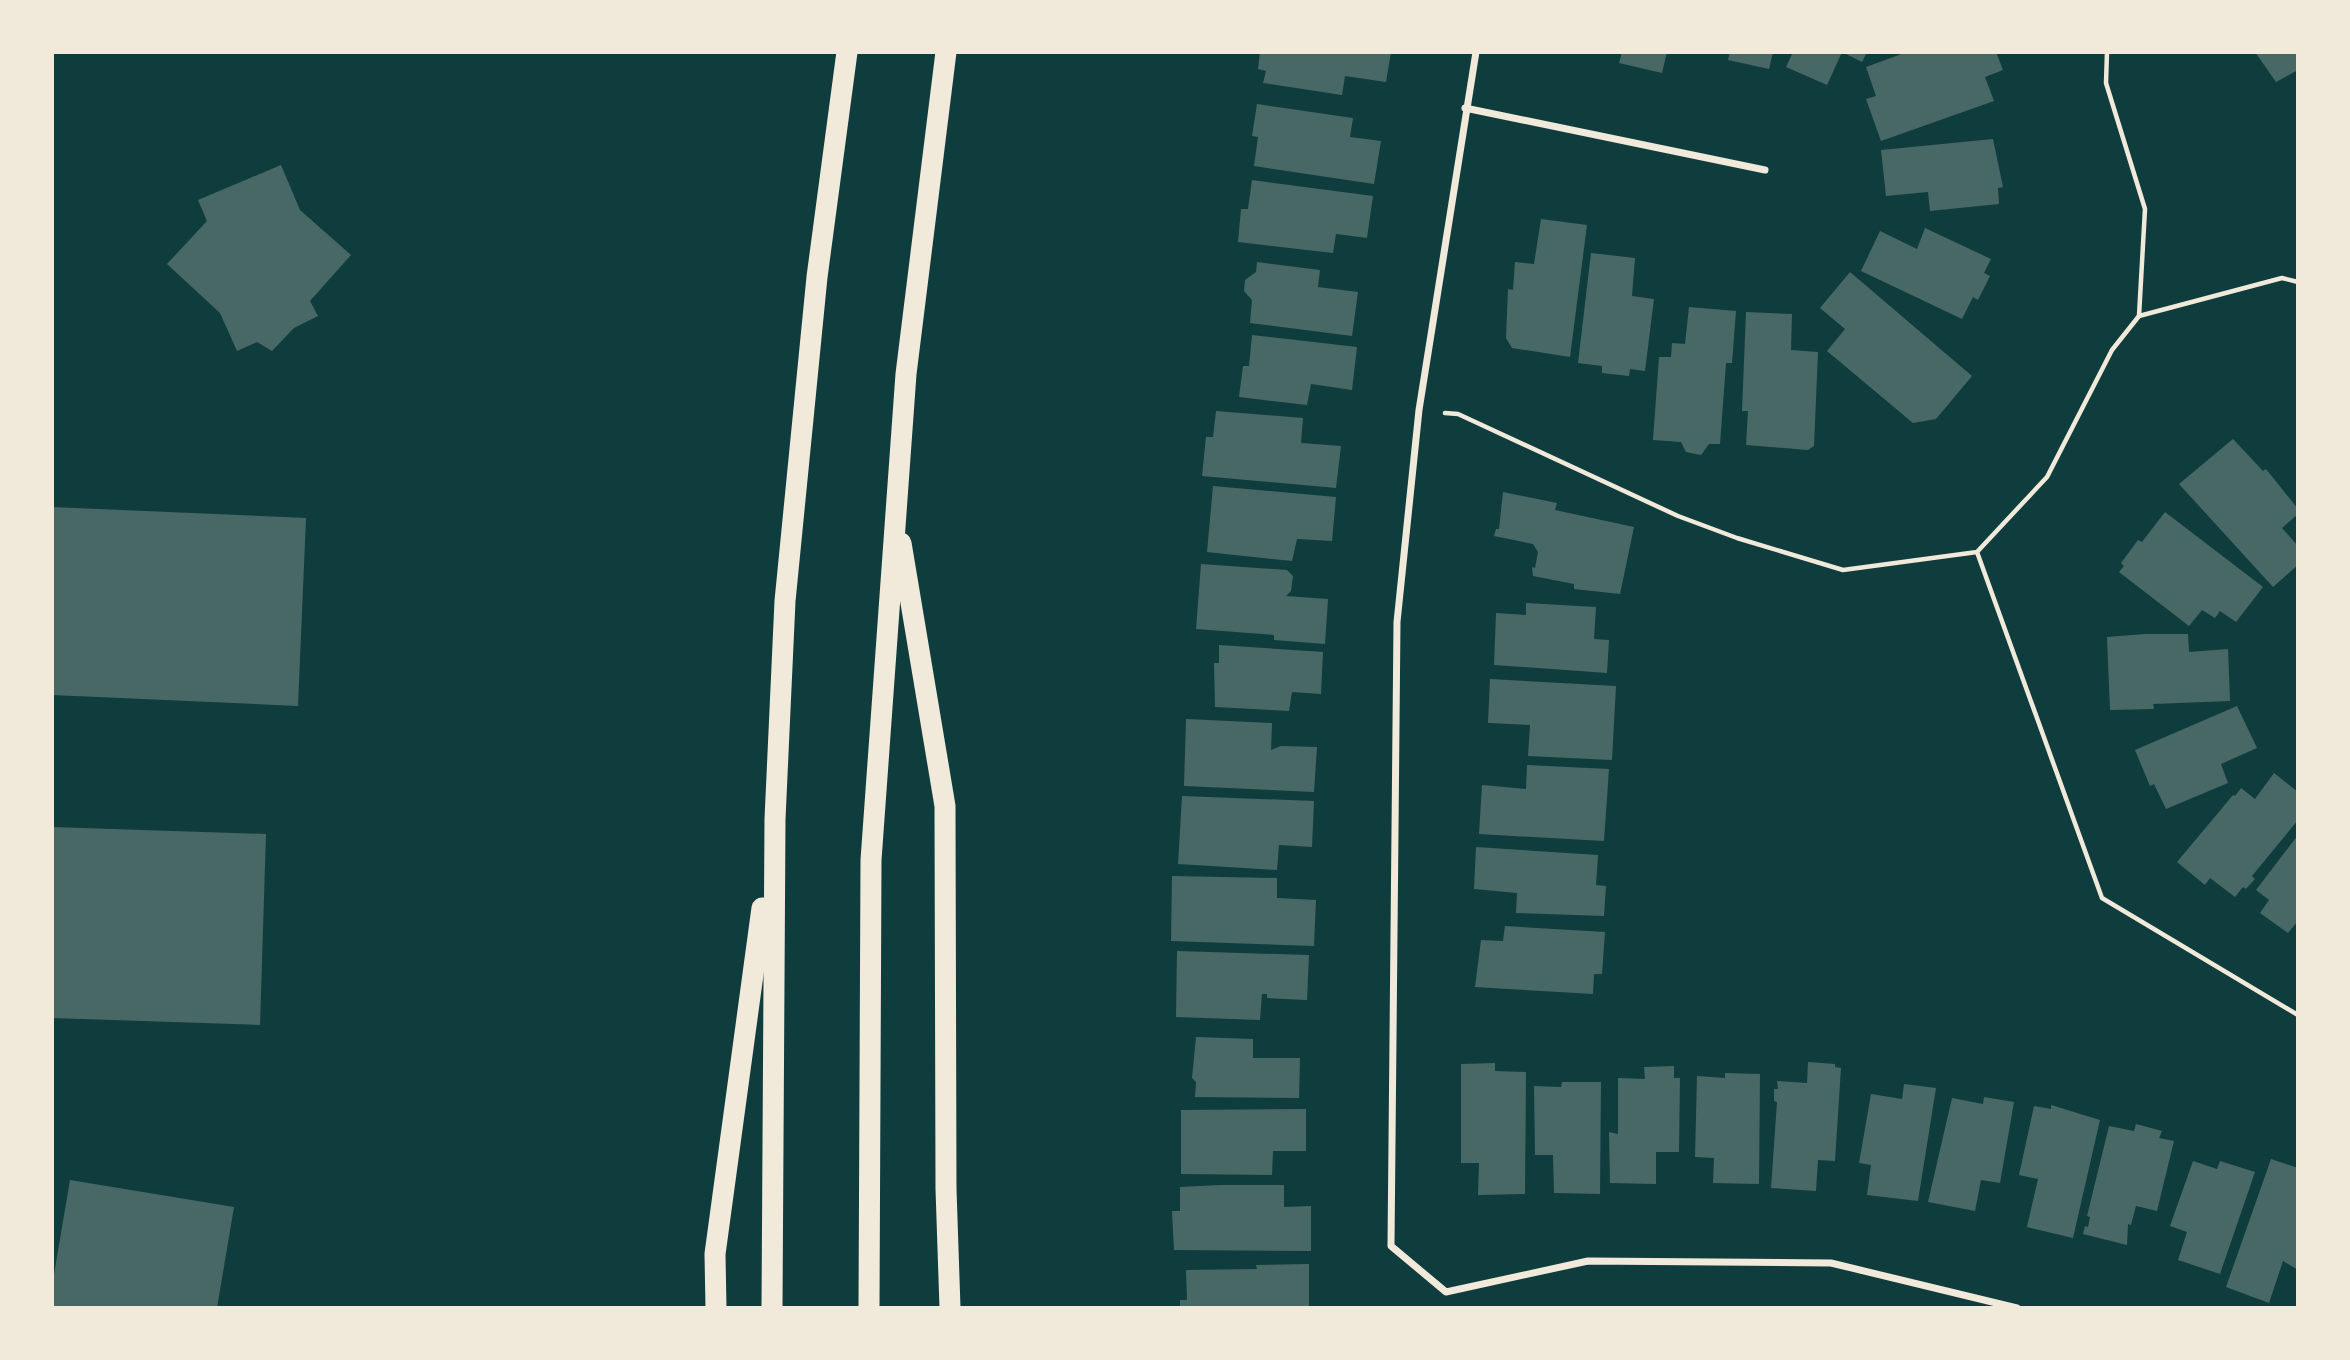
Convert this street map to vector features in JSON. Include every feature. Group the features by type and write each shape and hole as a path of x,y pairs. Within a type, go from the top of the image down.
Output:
{"highway":[{"path":"772,1307 775,819 785,601 817,276 847,52"},
{"path":"869,1307 871,860 906,374 946,52"},
{"path":"896,510 945,806 946,1189 950,1307"},
{"path":"716,1307 715,1254 775,819"}],"street":[{"path":"1476,52 1419,410 1397,622 1391,1246 1446,1292 1588,1261 1831,1263 2017,1307"},
{"path":"1465,108 1765,170"}],"path":[{"path":"2107,52 2106,83 2145,209 2140,316"},
{"path":"1419,410 1458,414 1678,516 1737,538 1843,570 1977,552 2047,477 2112,350 2140,316 2282,278 2298,282"},
{"path":"1977,552 2102,898 2298,1015"}],"building":[{"path":"1260,52 1391,52 1386,82 1345,76 1342,95 1263,83 1266,71 1258,69"},
{"path":"1622,52 1667,52 1662,73 1619,63"},
{"path":"1730,52 1773,52 1769,69 1728,60"},
{"path":"1793,52 1842,52 1827,85 1786,67"},
{"path":"1842,52 1867,52 1862,62"},
{"path":"1907,52 1996,52 2003,70 1985,77 1994,101 1881,141 1866,99 1876,96 1866,67"},
{"path":"2255,52 2298,52 2298,70 2276,82"},
{"path":"1257,104 1353,118 1350,137 1381,141 1374,184 1254,166 1258,137 1252,136"},
{"path":"1993,139 2003,187 1998,188 1999,204 1930,211 1928,192 1886,196 1881,150"},
{"path":"281,165 300,210 351,255 310,301 318,316 294,328 272,351 257,342 237,351 220,313 167,264 207,221 198,200"},
{"path":"1252,180 1373,196 1367,238 1336,234 1333,253 1238,242 1241,209 1248,209"},
{"path":"1541,219 1587,225 1570,357 1512,348 1506,338 1508,289 1513,290 1515,262 1534,264"},
{"path":"1925,228 1991,259 1984,273 1990,276 1978,300 1973,297 1962,319 1861,271 1880,231 1917,249"},
{"path":"1591,253 1635,258 1632,296 1654,299 1645,371 1630,369 1629,376 1602,373 1602,366 1578,363"},
{"path":"1257,262 1320,270 1318,287 1358,292 1352,336 1250,323 1252,300 1244,291 1245,280 1256,272"},
{"path":"1850,272 1972,376 1936,419 1913,423 1827,351 1845,329 1820,308"},
{"path":"1689,307 1736,311 1732,363 1726,363 1720,444 1709,444 1701,455 1686,452 1681,442 1653,440 1659,357 1671,357 1672,343 1685,344"},
{"path":"1746,312 1792,314 1791,350 1818,352 1814,446 1808,450 1746,445 1748,411 1742,411"},
{"path":"1252,335 1357,347 1352,390 1311,384 1307,405 1239,397 1243,366 1249,366"},
{"path":"1216,411 1303,418 1301,443 1341,446 1336,488 1202,476 1206,437 1213,437"},
{"path":"2233,439 2263,471 2266,469 2298,509 2298,514 2282,528 2298,546 2298,565 2273,587 2179,484"},
{"path":"1213,486 1336,497 1332,541 1297,539 1292,561 1207,552"},
{"path":"1503,492 1557,503 1555,510 1634,527 1620,594 1574,589 1574,584 1533,576 1532,567 1535,568 1538,552 1533,544 1494,536 1496,529 1499,529"},
{"path":"52,507 306,518 298,706 52,695"},
{"path":"2165,512 2263,587 2236,622 2220,611 2215,618 2202,610 2189,626 2119,572 2124,566 2121,563 2138,540 2142,542"},
{"path":"1201,564 1287,570 1293,576 1291,591 1286,596 1328,599 1325,644 1274,640 1274,635 1196,629"},
{"path":"1526,603 1596,607 1594,639 1609,640 1607,673 1494,665 1496,613 1526,615"},
{"path":"2188,634 2189,652 2228,649 2230,701 2153,704 2154,709 2110,710 2107,637"},
{"path":"1219,645 1323,652 1321,694 1292,692 1289,711 1215,707 1214,663 1219,663"},
{"path":"1490,679 1616,686 1612,760 1528,756 1530,725 1488,723"},
{"path":"2237,706 2257,748 2221,764 2228,783 2166,809 2154,784 2150,786 2135,750"},
{"path":"1186,719 1272,723 1271,750 1281,746 1317,747 1314,792 1184,786"},
{"path":"1527,765 1609,769 1604,841 1479,834 1482,785 1526,789"},
{"path":"2274,773 2298,792 2298,820 2252,876 2255,879 2246,889 2243,887 2235,897 2210,878 2205,885 2177,862 2233,795 2241,788 2255,799"},
{"path":"1182,796 1314,801 1312,847 1279,845 1277,870 1178,864"},
{"path":"52,827 266,834 260,1025 52,1018"},
{"path":"2298,835 2298,921 2288,933 2260,913 2269,900 2256,890"},
{"path":"1476,847 1598,855 1596,885 1606,886 1604,916 1516,913 1517,893 1474,889"},
{"path":"1172,876 1277,878 1277,898 1316,900 1314,946 1171,941"},
{"path":"1505,926 1605,932 1602,974 1594,974 1593,994 1475,987 1481,940 1503,941"},
{"path":"1177,951 1309,955 1307,1000 1267,998 1267,994 1262,994 1260,1020 1176,1017"},
{"path":"1196,1037 1253,1039 1253,1058 1300,1058 1299,1098 1195,1097 1196,1082 1192,1078"},
{"path":"1808,1062 1835,1064 1835,1067 1841,1068 1835,1161 1818,1160 1816,1191 1771,1188 1777,1102 1774,1101 1774,1089 1778,1089 1777,1081 1807,1083"},
{"path":"1495,1063 1495,1071 1526,1072 1525,1194 1478,1195 1479,1163 1461,1163 1461,1064"},
{"path":"1674,1066 1674,1078 1680,1078 1679,1152 1656,1152 1656,1184 1610,1183 1609,1132 1618,1134 1618,1078 1645,1079 1644,1067"},
{"path":"1725,1073 1760,1074 1759,1184 1713,1183 1714,1158 1695,1157 1697,1076 1725,1078"},
{"path":"1562,1082 1601,1082 1600,1194 1554,1193 1553,1155 1535,1155 1534,1086 1561,1087"},
{"path":"1904,1084 1936,1088 1918,1201 1867,1195 1871,1165 1859,1163 1871,1094 1902,1099"},
{"path":"1984,1097 2014,1102 2000,1183 1981,1180 1975,1211 1928,1202 1952,1098 1983,1104"},
{"path":"2051,1105 2100,1120 2073,1238 2027,1227 2038,1179 2019,1175 2034,1106 2051,1109"},
{"path":"1306,1109 1306,1151 1273,1151 1272,1175 1181,1174 1181,1110"},
{"path":"2136,1124 2162,1131 2159,1138 2174,1141 2157,1211 2136,1206 2131,1225 2128,1224 2127,1245 2083,1234 2085,1226 2088,1227 2090,1217 2087,1216 2109,1126 2134,1131"},
{"path":"2271,1159 2298,1168 2298,1270 2283,1261 2269,1303 2226,1287"},
{"path":"2193,1161 2217,1169 2220,1161 2255,1172 2220,1274 2178,1260 2187,1232 2170,1226"},
{"path":"70,1180 234,1207 217,1308 52,1308 52,1286"},
{"path":"1284,1185 1284,1207 1311,1206 1311,1251 1174,1250 1172,1211 1180,1211 1180,1187"},
{"path":"1309,1264 1309,1308 1180,1308 1180,1300 1187,1300 1186,1270 1257,1269 1256,1265"}]}
